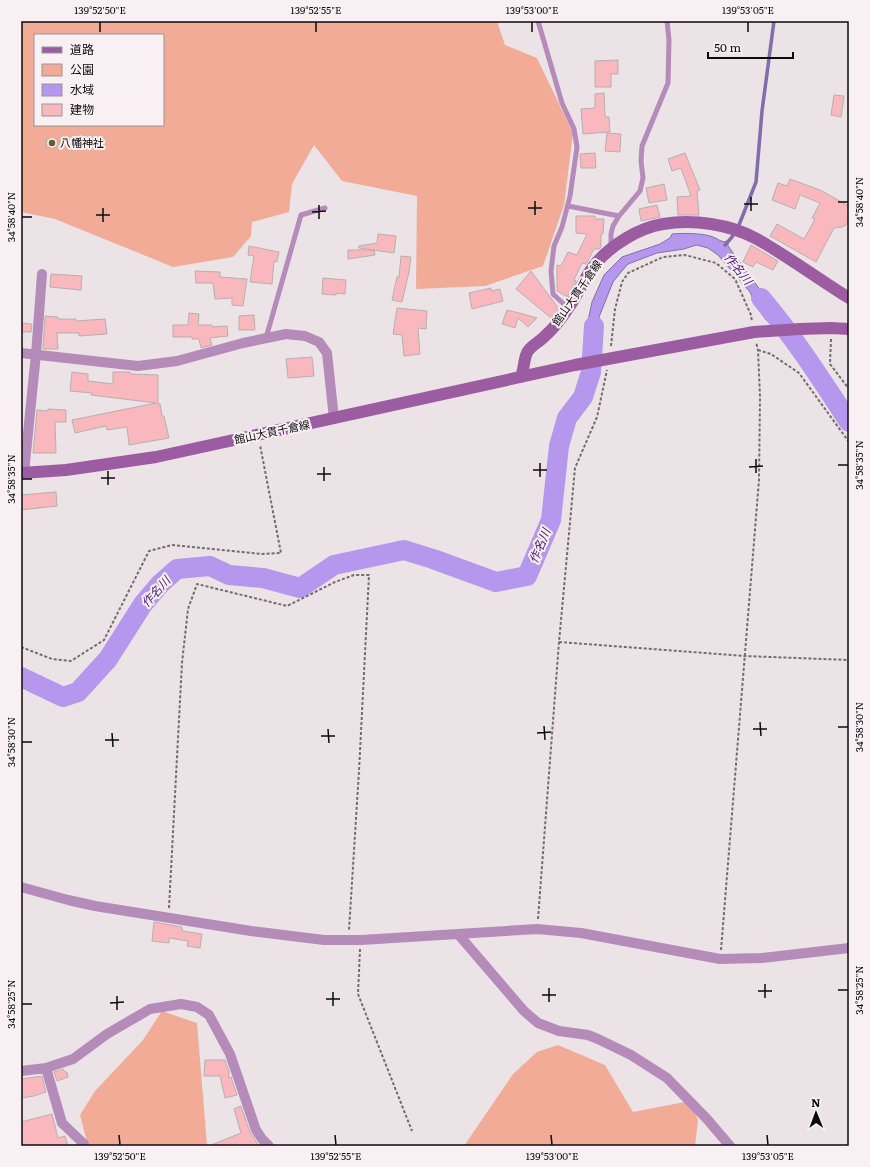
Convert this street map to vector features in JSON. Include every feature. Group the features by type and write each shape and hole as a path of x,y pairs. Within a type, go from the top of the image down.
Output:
{"main road":[{"name":"館山大貫千倉線","path":"521,377 525,367 525,357 528,350 554,326 568,308 595,264 611,249 637,233 662,224 697,223 716,225 736,230 756,239 849,298"},
{"name":"館山大貫千倉線","path":"23,473 109,465 156,457 575,365 759,331 831,328 849,329"}],"street":[{"path":"23,473 36,354 42,274"},
{"path":"21,353 138,366 177,361 286,334 306,336 320,342 327,353 334,419"},
{"path":"21,887 74,901 168,918 304,938 348,941 537,929 581,933 720,959 762,958 849,948"},
{"path":"458,934 524,1011 538,1023 559,1030 588,1035 598,1039 631,1055 667,1078 707,1119 730,1146"},
{"path":"21,1071 46,1068 73,1059 107,1034 150,1009 181,1004 197,1007 209,1016 230,1054 256,1130 262,1140 269,1146"},
{"path":"46,1068 62,1123 84,1144 84,1146"}],"lane":[{"path":"538,21 562,104 574,129 577,147 568,206 562,227 554,246 551,271 553,294 568,308"},
{"path":"611,249 611,234 613,226 619,216 640,191 643,178 641,161 642,146 668,83 669,40 667,21"},
{"path":"568,206 619,216"},
{"path":"266,338 301,215 325,208"}],"path":[{"path":"537,929 559,642 575,468 597,417 615,309 622,282 628,273 663,257 685,255 716,263 735,279 759,331 758,350 760,397 758,480 720,959"},
{"path":"831,328 830,364 849,388"},
{"path":"758,350 771,354 799,373 849,442"},
{"path":"21,647 52,659 70,662 104,640 149,551 172,545 261,554 281,553 258,435"},
{"path":"168,918 182,664 188,609 197,584 287,606 334,582 354,575 369,575 359,771 348,941"},
{"path":"559,642 745,656 849,660"},
{"path":"361,940 358,994 412,1131"}],"green space":[{"path":"21,21 497,21 505,45 537,58 573,133 564,205 543,266 485,286 416,289 417,196 342,181 314,145 292,184 289,212 252,222 251,236 233,257 173,267 55,219 21,212"},
{"path":"162,1011 197,1023 207,1146 88,1146 80,1115 95,1091 143,1040"},
{"path":"558,1045 605,1065 633,1112 690,1101 698,1120 695,1146 464,1146 513,1074 537,1052"}],"water":[{"path":"687,233 704,235 722,241 728,241 728,246 768,301 773,301 785,318 766,320 756,306 750,292 718,255 708,248 697,245 684,249 657,253 628,264 613,282 599,317 597,352 586,354 589,316 592,302 604,275 622,257 660,244 670,238 672,234"}],"building":[{"path":"618,60 618,74 611,74 611,87 595,87 595,61"},
{"path":"604,93 605,117 609,117 610,132 583,134 581,109 595,108 595,94"},
{"path":"834,95 844,96 841,117 831,115"},
{"path":"607,133 621,134 620,152 605,151"},
{"name":"八幡神社","path":"47,138 58,139 57,148 46,147"},
{"path":"595,153 596,168 581,168 580,154"},
{"path":"685,153 700,190 697,191 699,215 678,215 677,197 691,196 681,168 672,171 668,159"},
{"path":"790,179 820,190 849,206 849,219 846,225 834,228 816,262 770,236 777,224 804,239 815,219 812,218 820,203 800,195 795,209 772,200 778,183 787,186"},
{"path":"664,184 667,200 649,203 646,188"},
{"path":"657,205 660,217 641,221 639,209"},
{"path":"576,216 595,216 595,219 604,219 603,234 601,234 601,247 599,249 594,249 586,264 582,263 574,280 576,281 567,297 557,291 557,265 561,266 568,252 577,255 587,234 576,233"},
{"path":"378,234 396,236 394,253 359,248 359,246 377,243"},
{"path":"751,245 778,261 773,270 756,262 753,267 743,262"},
{"path":"249,246 279,252 277,262 274,261 272,284 250,282 254,256 248,255"},
{"path":"348,250 374,250 375,255 348,259"},
{"path":"401,256 411,257 402,302 392,300 397,277 399,277"},
{"path":"195,271 220,272 220,277 247,279 243,306 232,305 232,298 215,299 213,283 196,283"},
{"path":"531,271 559,309 551,318 516,289"},
{"path":"51,274 82,276 81,290 50,287"},
{"path":"323,278 346,280 345,294 322,294"},
{"path":"491,288 491,291 500,289 503,301 472,309 469,293"},
{"path":"397,308 427,311 426,329 418,328 420,354 404,356 402,335 393,334"},
{"path":"507,310 537,318 528,327 518,318 515,328 502,324"},
{"path":"189,313 199,314 198,325 212,325 212,327 227,326 228,336 210,338 212,345 201,348 199,339 192,339 192,337 173,337 173,325 188,325"},
{"path":"254,315 255,330 239,330 239,316"},
{"path":"45,316 58,317 58,319 76,319 76,321 105,319 107,334 79,336 79,333 57,333 58,349 43,349"},
{"path":"21,323 32,324 31,332 21,332"},
{"path":"312,357 314,376 288,378 286,359"},
{"path":"72,372 88,374 88,381 113,384 113,372 158,375 158,404 160,404 162,416 164,416 169,438 129,445 127,427 107,430 106,426 75,433 72,420 156,403 70,391"},
{"path":"48,409 66,410 66,422 55,422 56,453 33,453 37,410 48,411"},
{"path":"56,492 57,506 21,510 21,495"},
{"path":"154,922 182,927 182,931 202,934 200,948 187,946 188,941 169,938 169,943 152,941"},
{"path":"205,1060 225,1060 229,1071 229,1078 231,1077 237,1095 225,1098 220,1076 204,1076"},
{"path":"63,1069 67,1072 68,1077 57,1081 54,1072"},
{"path":"42,1076 46,1092 21,1098 21,1079"},
{"path":"241,1106 250,1132 259,1146 212,1146 211,1145 241,1133 234,1109"},
{"path":"52,1114 58,1138 65,1136 68,1146 21,1146 21,1122"}],"waterway":[{"path":"725,245 739,225 756,182 762,111 774,21"},
{"name":"作名川","path":"761,298 796,343 849,422"},
{"name":"作名川","path":"21,677 63,697 78,692 108,659 143,604 160,584 177,569 210,566 229,575 263,578 300,588 334,565 404,550 496,582 527,576 551,520 559,446 567,418 583,397 591,372 594,326"}],"place":[{"name":"八幡神社","path":"52,143"}]}
